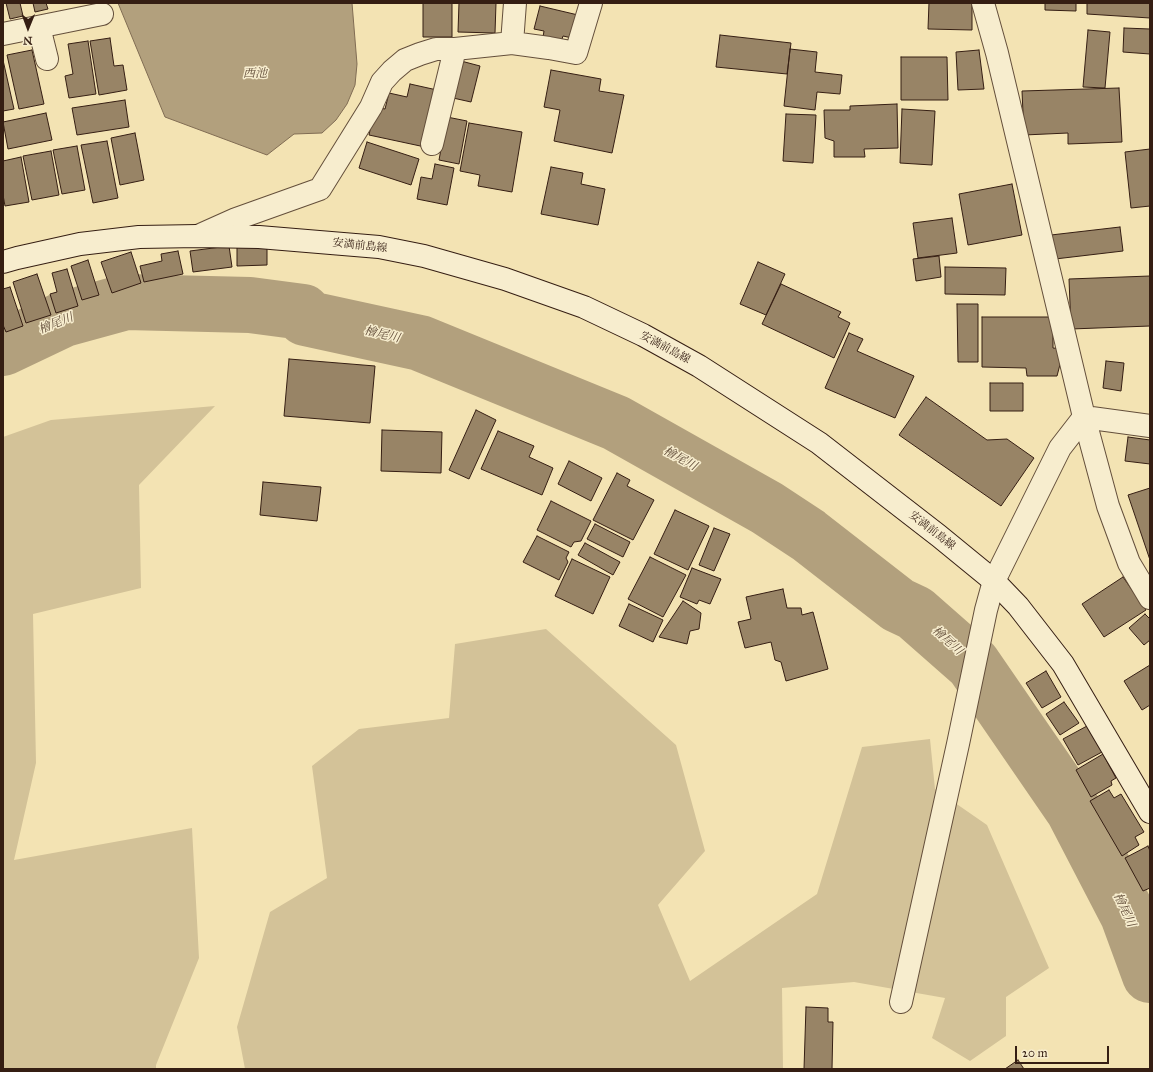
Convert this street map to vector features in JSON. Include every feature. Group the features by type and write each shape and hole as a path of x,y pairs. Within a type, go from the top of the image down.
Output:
{"street":[{"path":"512,43 515,3"},
{"path":"198,236 236,219 320,189 371,107 382,82 392,71 406,60 436,49 455,49 512,43 576,53 591,3"},
{"path":"983,3 999,61 1084,417 1108,506 1129,563 1150,598"},
{"path":"3,34 102,14"},
{"path":"39,27 46,59"},
{"path":"432,144 455,49"},
{"name":"安満前島線","path":"3,262 80,244 138,237 260,237 379,247 424,256 504,279 584,307 643,335 699,366 819,443 939,536 994,581 1018,606 1063,664 1150,812"},
{"path":"1084,417 1150,426"},
{"path":"901,1002 986,610 994,581 1060,448 1084,417"}],"shaded area":[{"path":"215,406 139,485 141,588 33,614 36,763 14,860 192,828 199,958 156,1065 156,1069 3,1069 3,437 51,420"},
{"path":"546,629 676,745 705,851 658,905 690,981 817,894 862,747 930,739 935,789 987,825 1049,968 1006,997 1006,1036 970,1061 932,1038 945,998 854,982 782,988 783,1069 245,1069 237,1027 270,912 327,878 312,766 359,729 449,718 455,644"}],"water":[{"name":"西池","path":"118,3 352,3 357,64 355,85 347,104 336,120 322,133 294,134 267,155 165,117"}],"building":[{"path":"6,3 20,3 23,16 10,19"},
{"path":"33,3 46,3 48,9 35,12"},
{"path":"423,3 452,3 452,37 423,37"},
{"path":"459,3 496,3 495,33 458,32"},
{"path":"929,3 972,3 972,30 928,29"},
{"path":"1045,3 1076,3 1076,11 1045,10"},
{"path":"1087,3 1150,3 1150,18 1087,14"},
{"path":"540,6 578,15 572,38 563,36 561,42 543,37 544,31 534,29"},
{"path":"1124,28 1150,29 1150,54 1123,52"},
{"path":"1088,30 1110,32 1105,88 1083,87"},
{"path":"720,35 791,43 787,74 716,67"},
{"path":"110,38 114,66 123,65 127,90 99,95 90,41"},
{"path":"88,41 96,94 69,98 65,76 73,74 68,44"},
{"path":"790,49 817,52 815,72 842,75 840,94 817,92 815,110 784,106"},
{"path":"32,50 44,104 19,109 7,55"},
{"path":"979,50 984,89 958,90 956,52"},
{"path":"901,57 947,57 948,100 901,100"},
{"path":"3,60 14,109 3,111"},
{"path":"461,61 480,66 471,102 453,98"},
{"path":"551,70 601,79 599,91 624,95 612,153 554,141 560,110 544,107"},
{"path":"410,84 437,90 425,147 369,135 375,107 385,109 389,93 407,97"},
{"path":"1119,88 1122,142 1068,144 1068,133 1024,135 1022,91"},
{"path":"125,100 129,127 77,135 72,108"},
{"path":"897,104 898,148 864,149 865,157 834,157 834,141 825,138 824,110 850,110 850,106"},
{"path":"902,109 935,111 932,165 900,163"},
{"path":"46,113 52,140 8,149 3,122"},
{"path":"786,114 816,115 813,163 783,161"},
{"path":"447,117 467,121 459,164 439,160"},
{"path":"469,123 522,132 512,192 478,186 480,175 460,171"},
{"path":"135,133 144,180 120,185 111,138"},
{"path":"107,141 118,198 93,203 81,145"},
{"path":"367,142 419,159 411,185 359,168"},
{"path":"77,146 85,190 62,194 53,150"},
{"path":"1150,149 1150,206 1131,208 1125,152"},
{"path":"51,151 59,195 32,200 23,156"},
{"path":"21,157 29,202 5,206 3,195 3,161"},
{"path":"435,164 454,168 447,205 417,199 421,177 432,179"},
{"path":"551,167 583,173 581,184 605,189 598,225 541,214"},
{"path":"1012,184 1022,235 968,245 959,194"},
{"path":"952,218 957,253 918,258 913,223"},
{"path":"1120,227 1123,251 1055,259 1051,235"},
{"path":"229,246 232,267 193,272 190,251"},
{"path":"267,246 267,265 237,266 237,247"},
{"path":"178,251 183,274 144,282 140,266 162,261 161,254"},
{"path":"131,252 141,283 112,293 101,262"},
{"path":"939,256 941,277 916,281 913,259"},
{"path":"88,260 99,295 82,300 71,266"},
{"path":"758,262 785,274 766,315 740,304"},
{"path":"945,267 1006,268 1005,295 945,294"},
{"path":"67,269 78,306 56,313 50,294 57,292 52,273"},
{"path":"37,274 51,315 26,323 13,282"},
{"path":"1150,276 1150,326 1071,329 1069,279"},
{"path":"781,284 841,312 838,317 850,323 834,358 762,324"},
{"path":"10,287 23,326 6,332 3,325 3,289"},
{"path":"957,304 978,304 978,362 958,362"},
{"path":"982,317 1053,317 1053,348 1064,349 1057,376 1027,376 1026,368 982,367"},
{"path":"849,333 863,339 857,351 914,376 895,418 825,388"},
{"path":"289,359 375,366 370,423 284,416"},
{"path":"1106,361 1124,363 1121,391 1103,388"},
{"path":"990,383 1023,383 1023,411 990,411"},
{"path":"926,397 987,440 1007,439 1034,458 1001,506 899,435"},
{"path":"476,410 496,420 469,479 449,470"},
{"path":"382,430 442,432 441,473 381,471"},
{"path":"498,431 534,446 529,457 553,468 542,495 481,469"},
{"path":"1128,437 1150,440 1150,464 1125,461"},
{"path":"569,461 602,478 591,501 558,484"},
{"path":"617,473 630,480 627,486 654,500 633,540 593,520"},
{"path":"263,482 321,487 317,521 260,515"},
{"path":"1150,488 1150,560 1128,495"},
{"path":"551,501 591,521 581,541 574,542 571,547 537,530"},
{"path":"675,510 709,526 688,570 654,554"},
{"path":"595,524 630,542 623,557 587,539"},
{"path":"714,528 730,534 714,571 699,565"},
{"path":"537,536 569,552 566,558 568,562 559,580 523,562"},
{"path":"585,543 620,562 613,575 578,555"},
{"path":"650,557 686,575 663,617 628,599"},
{"path":"572,559 610,577 593,614 555,596"},
{"path":"692,568 721,579 710,604 699,600 697,604 680,597"},
{"path":"1123,577 1146,610 1104,637 1082,604"},
{"path":"783,589 787,608 801,608 802,615 813,612 828,669 786,681 781,662 775,660 771,642 745,648 738,622 751,619 746,597"},
{"path":"683,601 701,613 699,629 690,631 687,644 659,637"},
{"path":"629,604 663,620 653,642 619,626"},
{"path":"1145,614 1150,619 1150,640 1144,645 1129,628"},
{"path":"1150,665 1150,705 1142,710 1124,681"},
{"path":"1046,671 1061,697 1042,708 1026,683"},
{"path":"1064,702 1079,723 1060,735 1046,714"},
{"path":"1087,726 1102,752 1078,765 1063,739"},
{"path":"1103,754 1116,778 1111,781 1112,785 1091,797 1076,770"},
{"path":"1109,790 1114,798 1121,794 1144,832 1135,837 1139,845 1122,856 1090,801"},
{"path":"1148,846 1150,851 1150,888 1143,891 1125,858"},
{"path":"806,1007 828,1008 828,1022 833,1022 832,1069 804,1069"},
{"path":"1018,1060 1024,1069 1005,1069"}],"waterway":[{"name":"檜尾川","path":"3,348 64,319 126,302 250,305 303,312 305,318 420,343 616,423 767,508 808,535 898,605 915,613 973,664 1074,811 1128,915 1150,975"}]}
